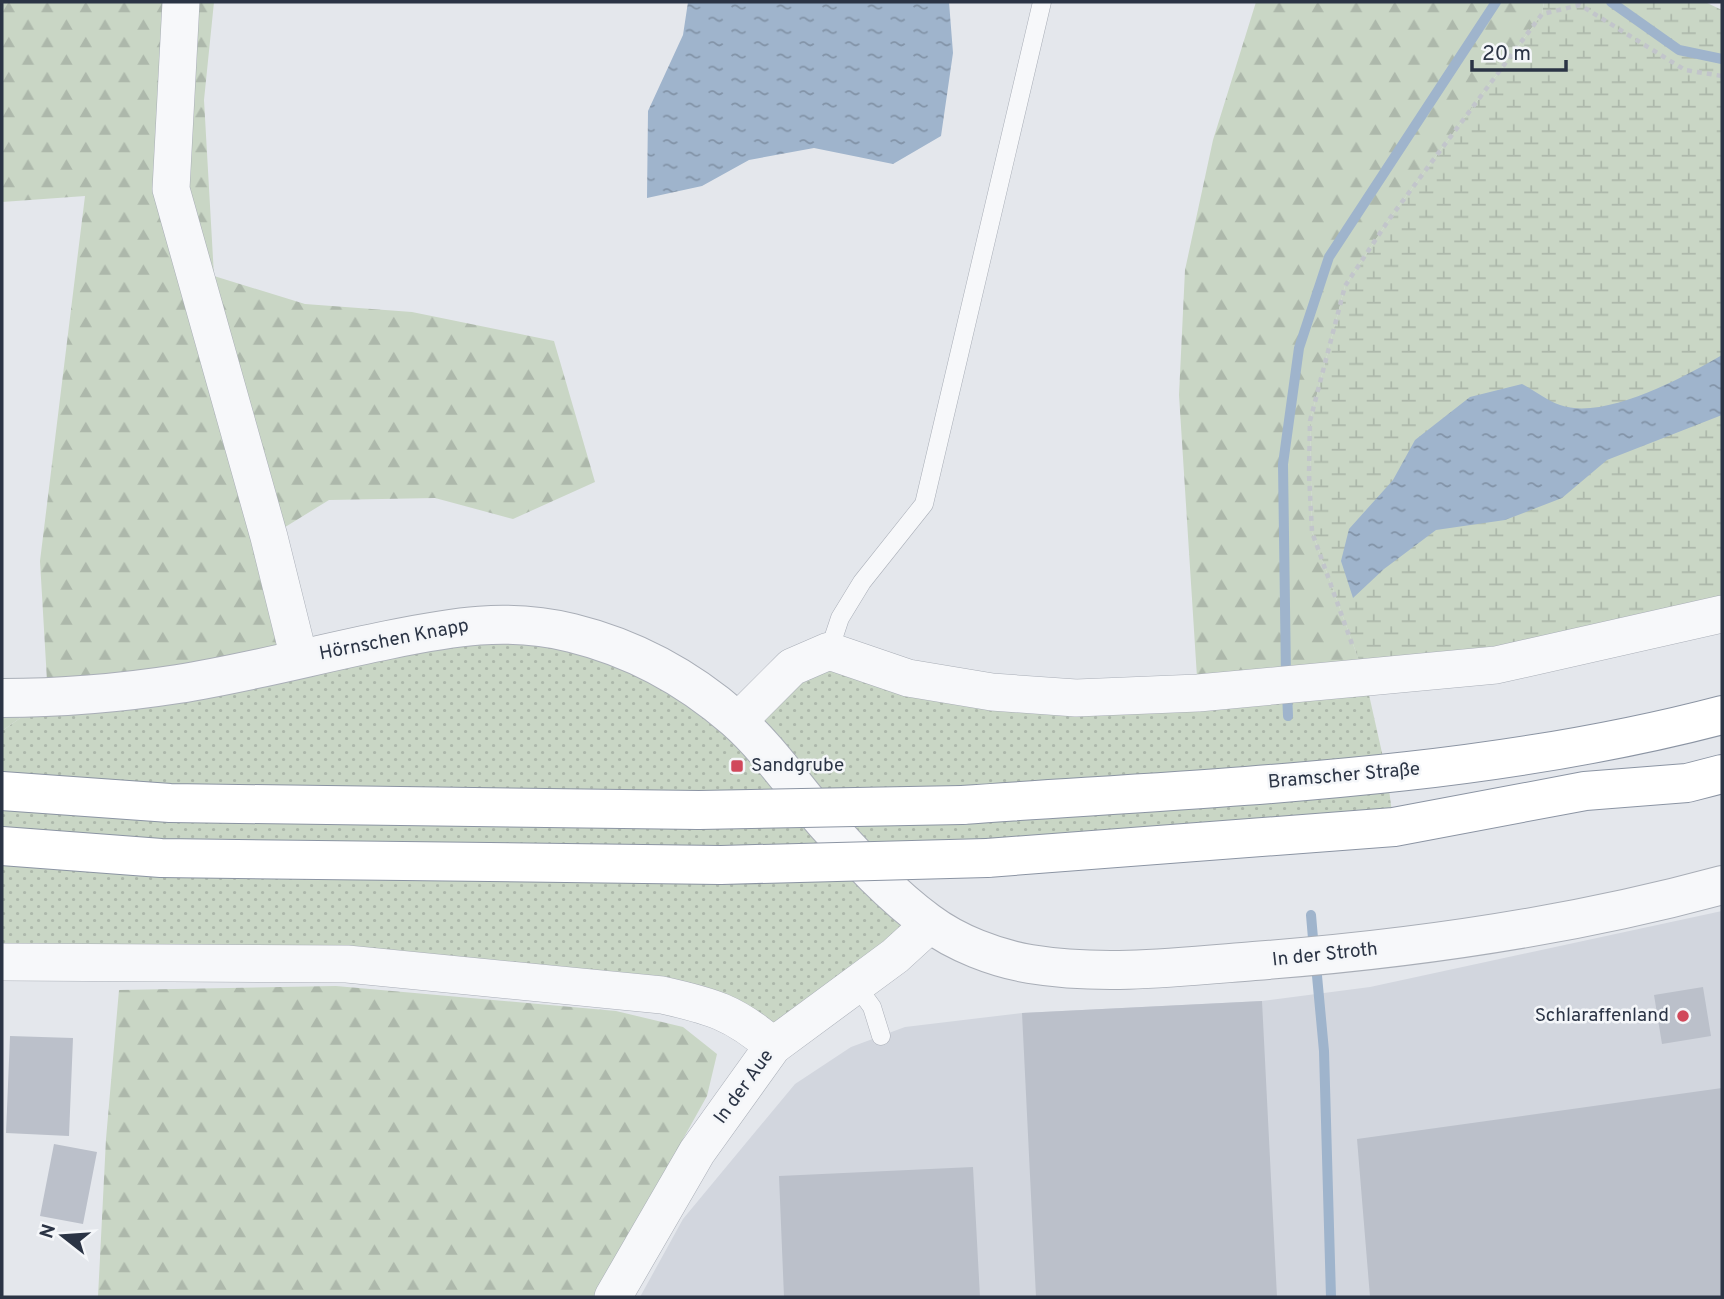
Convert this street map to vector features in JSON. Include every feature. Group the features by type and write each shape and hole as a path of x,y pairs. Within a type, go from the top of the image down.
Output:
{"highway":[{"name":"Bramscher Straße","path":"2,791 170,803 699,810 962,805 1387,775 1652,734 1722,715"},
{"path":"2,846 161,858 721,866 987,858 1394,827 1585,791 1687,783 1722,774"}],"street":[{"path":"181,2 172,189 269,537 299,658"},
{"path":"738,721 792,667 829,651 908,678 992,692 1076,698 1286,685 1496,665 1722,614"},
{"name":"Hörnschen Knapp","path":"2,698 48,698 178,684 462,625 517,623 571,632 618,647 672,672 738,721 827,825 930,924"},
{"name":"In der Stroth","path":"930,924 975,948 1026,964 1083,970 1197,966 1314,956 1579,921 1722,885"},
{"name":"In der Aue","path":"613,1297 697,1152 773,1046 895,956 930,924"},
{"path":"2,962 347,964 662,995 711,1006 745,1021 773,1046"}],"lane":[{"path":"829,651 840,618 862,582 924,504 1042,2"},
{"path":"856,985 872,1007 881,1036"}],"path":[{"path":"1365,677 1312,532 1311,521 1310,421 1346,286 1390,219 1542,14 1580,5 1685,70 1722,76"}],"shaded area":[{"path":"1722,911 1722,1297 640,1297 683,1219 795,1084 851,1047 905,1027 1022,1013 1262,1001 1370,987"}],"green space":[{"path":"2,2 214,2 204,100 214,276 305,304 412,312 554,341 595,482 513,519 435,498 329,500 269,537 299,658 48,698 40,561 85,196 2,202"},
{"path":"1256,2 1544,2 1542,14 1390,218 1345,286 1310,421 1312,532 1365,677 1198,693 1179,395 1185,270 1213,140"},
{"path":"1544,2 1705,2 1722,10 1722,614 1365,677 1312,532 1310,421 1345,286 1390,218 1542,14"},
{"path":"517,623 720,707 829,651 992,692 1365,677 1387,775 1394,827 865,862 930,924 773,1046 662,995 2,962 2,731 48,698"},
{"path":"2,698 48,698 2,731"},
{"path":"336,986 616,1011 683,1027 717,1054 707,1096 595,1297 98,1297 106,1139 119,990"}],"water":[{"path":"688,2 949,2 953,53 941,136 893,164 814,148 749,160 702,186 647,198 648,111 683,35"},
{"path":"1722,355 1722,415 1607,460 1562,498 1505,520 1436,530 1384,569 1353,598 1341,561 1349,529 1393,480 1415,440 1470,397 1522,384 1560,405 1599,407 1621,402 1666,385"}],"building":[{"path":"1703,987 1711,1036 1662,1044 1654,995"},
{"path":"1262,1001 1277,1297 1036,1297 1022,1013"},
{"path":"10,1036 73,1038 69,1136 6,1133"},
{"path":"1722,1088 1722,1297 1370,1297 1357,1139"},
{"path":"54,1144 97,1152 83,1224 40,1216"},
{"path":"973,1167 980,1297 784,1297 779,1176"}],"waterway":[{"path":"1286,677 1283,464 1299,348 1329,257 1496,2"},
{"path":"1611,2 1679,50 1722,59"},
{"path":"1287,692 1288,716"},
{"path":"1311,915 1314,950"},
{"path":"1316,965 1324,1051 1331,1297"}],"place":[{"name":"Sandgrube","path":"737,766"},
{"name":"Schlaraffenland","path":"1683,1016"}]}
